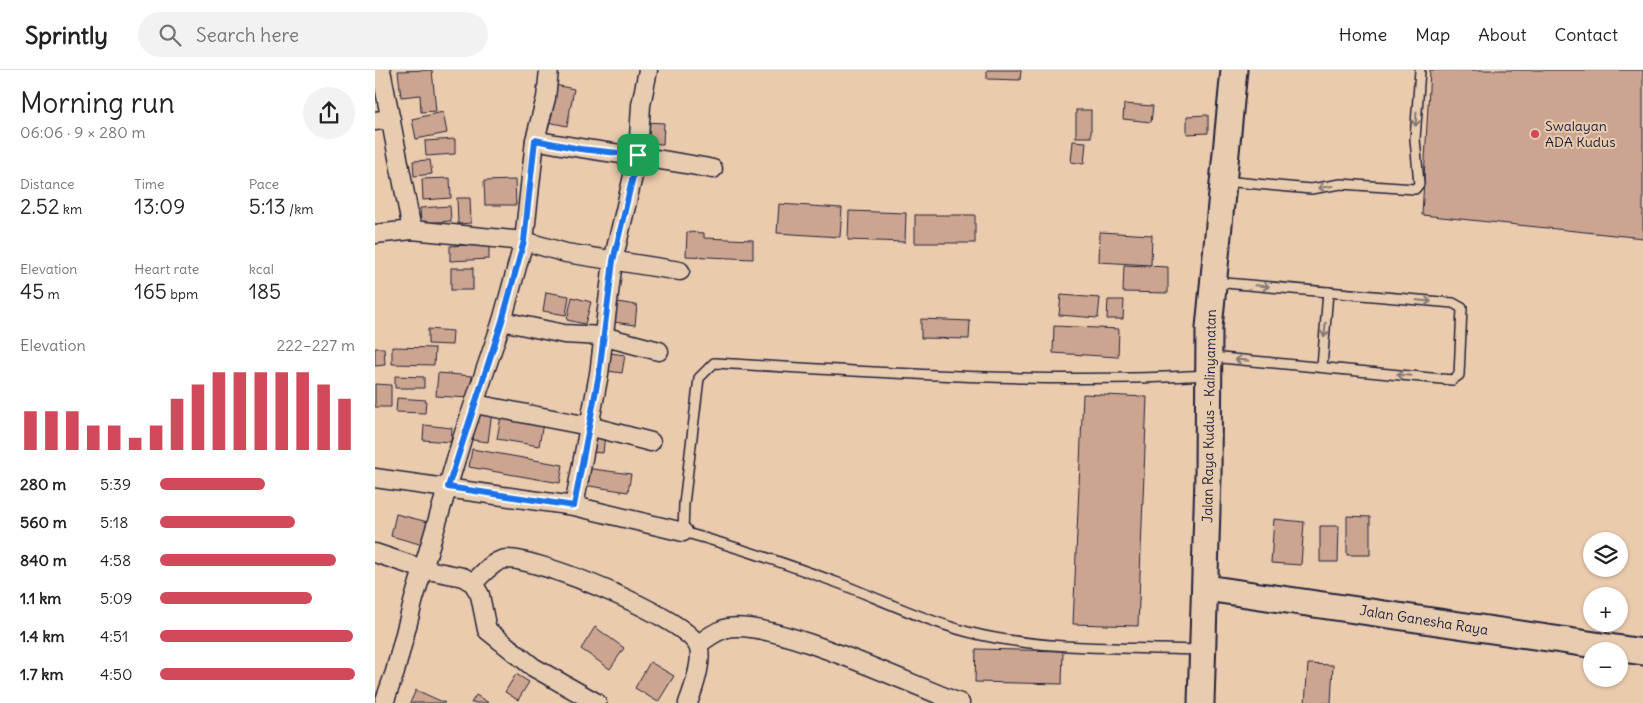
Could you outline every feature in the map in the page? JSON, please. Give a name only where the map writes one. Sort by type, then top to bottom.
[{"type":"main road","name":"Jalan Raya Kudus - Kalinyamatan","points":[[1201,703],[1206,588],[1208,366],[1234,70]]},
{"type":"main road","name":"Jalan Ganesha Raya","points":[[1206,588],[1643,652]]},
{"type":"street","points":[[381,70],[383,120],[412,230]]},
{"type":"street","points":[[384,703],[395,672],[448,487],[502,321],[524,241],[535,140],[546,98],[549,70]]},
{"type":"street","points":[[574,506],[599,374],[602,336],[613,261],[638,155],[641,105],[648,70]]},
{"type":"street","points":[[535,140],[580,149],[638,155],[713,169]]},
{"type":"street","points":[[375,234],[412,230],[524,241],[567,253],[680,271]]},
{"type":"street","points":[[502,321],[564,334],[602,336],[659,352]]},
{"type":"street","points":[[475,404],[589,426],[651,442]]},
{"type":"street","points":[[375,478],[574,506],[683,532]]},
{"type":"street","points":[[375,553],[423,569],[463,577],[473,583],[480,595],[487,630],[533,667],[597,703]]},
{"type":"street","points":[[473,583],[494,564],[505,559],[521,561],[600,586],[685,630],[698,645],[699,661],[688,703]]},
{"type":"street","points":[[698,645],[725,629],[761,629],[807,642],[960,703]]},
{"type":"lane","points":[[1223,181],[1311,189],[1341,184],[1415,188],[1419,184],[1415,139],[1420,70]]},
{"type":"lane","points":[[1203,650],[1017,643],[969,632],[915,616],[843,585],[756,552],[683,532],[684,504],[699,378],[714,363],[1000,378],[1123,379],[1208,366],[1322,368],[1452,380],[1459,375],[1462,308],[1453,303],[1214,282]]},
{"type":"lane","points":[[1322,368],[1329,292]]},
{"type":"building","points":[[432,70],[436,111],[421,112],[420,95],[401,97],[398,71]]},
{"type":"building","points":[[987,70],[1021,70],[1020,80],[987,79]]},
{"type":"building","name":"Swalayan ADA Kudus","points":[[1430,70],[1643,70],[1643,238],[1422,215]]},
{"type":"building","points":[[555,85],[574,89],[567,126],[548,122]]},
{"type":"building","points":[[1124,104],[1153,106],[1151,122],[1123,119]]},
{"type":"building","points":[[1076,110],[1091,110],[1091,137],[1076,137]]},
{"type":"building","points":[[443,112],[447,133],[416,139],[412,119]]},
{"type":"building","points":[[1208,115],[1208,133],[1187,134],[1187,116]]},
{"type":"building","points":[[645,122],[664,123],[663,144],[644,143]]},
{"type":"building","points":[[455,139],[455,154],[426,156],[425,141]]},
{"type":"building","points":[[1073,141],[1086,142],[1084,164],[1071,162]]},
{"type":"building","points":[[430,160],[432,174],[414,176],[413,161]]},
{"type":"building","points":[[450,178],[451,198],[423,200],[422,179]]},
{"type":"building","points":[[515,180],[516,205],[485,205],[484,181]]},
{"type":"building","points":[[457,198],[470,198],[471,223],[458,224]]},
{"type":"building","points":[[779,204],[842,208],[840,237],[777,233]]},
{"type":"building","points":[[450,206],[451,221],[421,223],[420,208]]},
{"type":"building","points":[[849,211],[906,213],[905,242],[848,240]]},
{"type":"building","points":[[915,215],[975,215],[975,243],[915,243]]},
{"type":"building","points":[[687,232],[704,233],[704,238],[753,240],[753,259],[686,256]]},
{"type":"building","points":[[1100,232],[1152,235],[1151,265],[1099,262]]},
{"type":"building","points":[[489,244],[489,259],[450,261],[450,246]]},
{"type":"building","points":[[1124,265],[1168,267],[1168,293],[1123,292]]},
{"type":"building","points":[[451,268],[473,268],[473,290],[451,290]]},
{"type":"building","points":[[546,292],[569,296],[566,315],[543,311]]},
{"type":"building","points":[[1061,295],[1100,298],[1098,318],[1059,315]]},
{"type":"building","points":[[572,297],[591,302],[585,324],[567,320]]},
{"type":"building","points":[[1108,300],[1124,300],[1123,319],[1107,319]]},
{"type":"building","points":[[610,301],[637,305],[635,325],[607,321]]},
{"type":"building","points":[[921,319],[970,321],[969,339],[921,338]]},
{"type":"building","points":[[1054,326],[1119,329],[1118,357],[1053,353]]},
{"type":"building","points":[[428,329],[453,331],[452,345],[428,344]]},
{"type":"building","points":[[392,347],[435,348],[434,365],[392,364]]},
{"type":"building","points":[[375,348],[384,348],[385,365],[375,366]]},
{"type":"building","points":[[610,353],[625,355],[622,373],[608,371]]},
{"type":"building","points":[[438,373],[472,376],[470,398],[436,396]]},
{"type":"building","points":[[395,376],[424,377],[424,388],[395,388]]},
{"type":"building","points":[[375,384],[391,385],[391,407],[375,407]]},
{"type":"building","points":[[1083,394],[1147,397],[1138,626],[1073,624]]},
{"type":"building","points":[[397,398],[426,400],[425,413],[396,412]]},
{"type":"building","points":[[477,409],[492,412],[488,442],[473,440]]},
{"type":"building","points":[[501,416],[543,423],[539,446],[497,439]]},
{"type":"building","points":[[424,425],[452,428],[451,442],[423,440]]},
{"type":"building","points":[[591,433],[605,434],[603,453],[590,452]]},
{"type":"building","points":[[472,449],[563,465],[560,483],[469,467]]},
{"type":"building","points":[[585,468],[631,474],[628,492],[583,485]]},
{"type":"building","points":[[396,514],[428,522],[423,545],[391,536]]},
{"type":"building","points":[[1347,516],[1370,517],[1370,555],[1347,555]]},
{"type":"building","points":[[1274,519],[1304,522],[1301,565],[1271,563]]},
{"type":"building","points":[[1320,526],[1339,526],[1338,562],[1320,562]]},
{"type":"building","points":[[595,627],[624,648],[610,669],[581,649]]},
{"type":"building","points":[[976,649],[1063,651],[1062,684],[975,682]]},
{"type":"building","points":[[650,662],[674,676],[658,702],[635,688]]},
{"type":"building","points":[[1308,664],[1333,665],[1331,703],[1305,703]]},
{"type":"building","points":[[516,674],[529,682],[518,700],[505,692]]},
{"type":"building","points":[[416,690],[445,703],[410,703]]},
{"type":"building","points":[[476,695],[489,703],[471,703]]},
{"type":"place","name":"Swalayan ADA Kudus","points":[[1535,134]]},
{"type":"route","points":[[535,140],[580,149],[638,155],[613,261],[602,336],[599,374],[583,450],[574,506],[448,487],[462,439],[502,321],[524,241],[535,140]]}]
